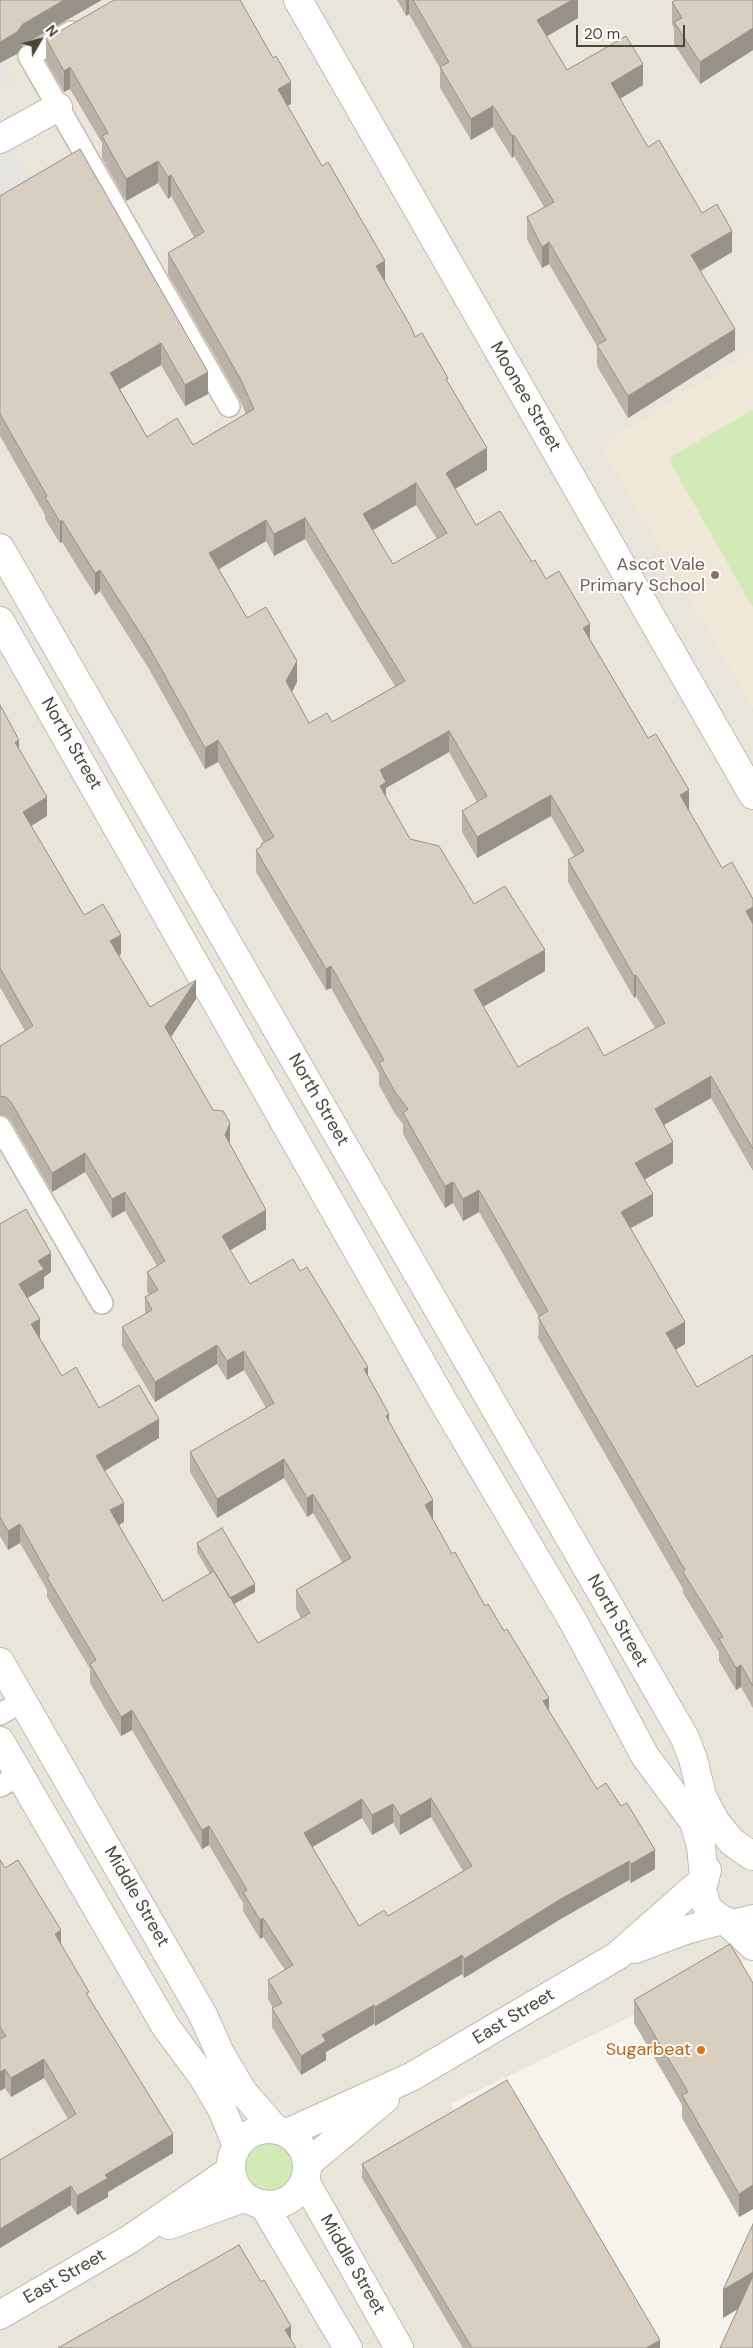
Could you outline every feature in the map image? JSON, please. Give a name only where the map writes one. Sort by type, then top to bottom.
[{"type":"street","name":"Moonee Street","points":[[298,0],[753,795]]},
{"type":"street","points":[[0,139],[58,107]]},
{"type":"street","name":"North Street","points":[[0,548],[481,1381],[688,1744],[702,1796],[715,1821],[732,1842],[753,1856]]},
{"type":"street","name":"North Street","points":[[0,621],[444,1402],[574,1623],[645,1756],[694,1822],[701,1846],[702,1889],[706,1904],[710,1911],[734,1920]]},
{"type":"street","points":[[17,651],[49,632]]},
{"type":"street","points":[[124,838],[155,819]]},
{"type":"street","points":[[444,1402],[481,1381]]},
{"type":"street","name":"Middle Street","points":[[0,1662],[11,1708],[203,2015],[220,2053],[243,2092],[281,2131]]},
{"type":"street","points":[[0,1741],[10,1781],[166,2027],[203,2077],[222,2109],[234,2158],[236,2185],[255,2201],[348,2348]]},
{"type":"street","name":"East Street","points":[[617,1956],[703,1879],[709,1867],[721,1856],[737,1853],[753,1856]]},
{"type":"street","points":[[734,1920],[753,1946]]},
{"type":"street","name":"East Street","points":[[281,2131],[411,2078],[617,1956],[686,1930],[734,1920]]},
{"type":"street","name":"East Street","points":[[306,2173],[411,2078]]},
{"type":"street","points":[[234,2158],[243,2138],[258,2130],[281,2131],[302,2146],[306,2173],[298,2192],[288,2200],[276,2204],[255,2201]]},
{"type":"street","name":"East Street","points":[[0,2316],[130,2240],[234,2158]]},
{"type":"street","name":"Middle Street","points":[[306,2173],[400,2348]]},
{"type":"street","name":"East Street","points":[[130,2240],[255,2201]]},
{"type":"lane","points":[[86,23],[29,56],[229,406]]},
{"type":"lane","points":[[0,1127],[102,1303]]},
{"type":"shaded area","points":[[0,0],[753,0],[753,1957],[451,2104],[594,2348],[0,2348]]},
{"type":"shaded area","points":[[3,64],[12,83],[0,89],[0,66]]},
{"type":"shaded area","points":[[15,155],[29,179],[0,195],[0,163]]},
{"type":"shaded area","name":"Ascot Vale Primary School","points":[[753,351],[753,708],[601,446]]},
{"type":"green space","points":[[753,410],[753,608],[668,458]]},
{"type":"green space","points":[[265,2143],[275,2143],[287,2150],[294,2162],[294,2172],[287,2184],[275,2191],[265,2191],[257,2187],[250,2180],[246,2172],[246,2162],[250,2154],[257,2147]]},
{"type":"building","points":[[0,0],[64,0],[23,24],[17,32],[0,42]]},
{"type":"building","points":[[114,0],[240,0],[273,58],[276,56],[291,82],[278,89],[322,166],[328,162],[385,261],[376,266],[415,337],[422,333],[448,378],[446,379],[487,448],[446,473],[476,525],[500,511],[532,562],[535,560],[546,579],[559,571],[590,624],[583,628],[648,738],[656,734],[689,790],[680,795],[722,868],[732,862],[753,899],[753,907],[746,911],[753,924],[753,1149],[711,1076],[655,1109],[673,1142],[635,1163],[653,1194],[621,1212],[685,1322],[666,1333],[697,1387],[753,1355],[753,1686],[741,1665],[736,1668],[719,1639],[723,1637],[683,1572],[685,1570],[538,1317],[548,1311],[479,1190],[463,1199],[453,1182],[445,1186],[403,1113],[408,1109],[395,1092],[379,1063],[384,1060],[331,966],[326,969],[256,850],[262,846],[261,844],[274,837],[218,740],[205,748],[149,647],[100,570],[95,573],[62,520],[60,522],[0,414],[0,196],[80,149],[208,372],[185,385],[161,343],[110,373],[147,437],[177,418],[193,445],[254,409],[240,378],[168,253],[204,232],[171,175],[168,177],[158,161],[126,179],[102,136],[108,133],[70,67],[64,71],[46,39]],"holes":[[[416,483],[447,533],[393,564],[363,514]],[[305,518],[405,681],[332,722],[327,713],[309,723],[286,681],[297,661],[266,607],[247,618],[209,553],[266,520],[274,534]],[[449,731],[487,796],[462,811],[477,837],[551,795],[584,851],[568,860],[634,976],[636,975],[665,1023],[604,1056],[588,1027],[518,1067],[474,990],[545,950],[505,886],[474,904],[439,846],[410,839],[380,786],[386,782],[380,770]]]},
{"type":"building","points":[[413,0],[572,0],[537,20],[567,70],[626,36],[643,64],[611,83],[648,147],[659,140],[702,213],[717,204],[732,231],[691,255],[735,329],[628,396],[597,345],[606,340],[549,242],[542,247],[527,217],[554,202],[514,135],[512,136],[493,106],[471,119],[440,67],[449,62]]},
{"type":"building","points":[[676,0],[753,0],[753,28],[700,62],[674,22],[682,18],[672,2]]},
{"type":"building","points":[[0,705],[19,740],[15,742],[47,797],[23,812],[84,915],[103,904],[121,935],[110,941],[150,1007],[196,980],[165,1027],[213,1110],[223,1111],[230,1123],[225,1135],[266,1210],[222,1236],[250,1284],[293,1259],[300,1271],[307,1267],[368,1367],[364,1369],[389,1414],[386,1416],[433,1500],[425,1505],[452,1554],[455,1552],[485,1606],[488,1604],[504,1631],[507,1629],[549,1698],[543,1701],[597,1789],[606,1783],[621,1806],[627,1803],[655,1850],[631,1864],[629,1861],[559,1900],[464,1959],[462,1955],[375,2007],[374,2005],[322,2035],[326,2041],[301,2056],[272,2008],[282,2003],[268,1980],[293,1965],[263,1918],[260,1920],[243,1892],[247,1890],[209,1826],[202,1830],[132,1710],[121,1717],[90,1664],[96,1660],[47,1577],[49,1576],[20,1524],[8,1531],[0,1517],[0,1224],[26,1209],[51,1253],[38,1261],[44,1269],[19,1284],[40,1319],[31,1324],[62,1376],[76,1367],[99,1408],[139,1385],[159,1419],[96,1456],[124,1503],[110,1510],[163,1601],[214,1571],[258,1643],[310,1613],[296,1590],[351,1558],[313,1494],[307,1498],[284,1459],[217,1499],[190,1452],[274,1403],[244,1351],[227,1361],[217,1345],[155,1382],[122,1327],[152,1310],[145,1297],[158,1290],[147,1272],[165,1261],[125,1192],[112,1199],[85,1153],[52,1173],[11,1102],[6,1097],[0,1096],[0,1046],[33,1026],[0,968]],"holes":[[[431,1798],[472,1866],[388,1916],[384,1910],[359,1926],[304,1833],[362,1799],[372,1815],[393,1804],[400,1816]]]},
{"type":"building","points":[[222,1528],[255,1584],[230,1598],[197,1543]]},
{"type":"building","points":[[0,1860],[5,1868],[18,1860],[61,1930],[55,1934],[89,1992],[86,1993],[173,2134],[105,2175],[108,2178],[77,2196],[71,2186],[0,2229],[0,2160],[76,2114],[44,2059],[11,2078],[5,2069],[0,2072],[0,2039],[6,2036],[0,2027]]},
{"type":"building","points":[[730,1944],[753,1983],[753,2185],[739,2194],[682,2095],[688,2092],[634,2000]]},
{"type":"building","points":[[507,2080],[660,2340],[646,2348],[472,2348],[362,2164]]},
{"type":"building","points":[[753,2224],[753,2272],[723,2290]]},
{"type":"building","points":[[239,2245],[261,2282],[264,2280],[291,2326],[285,2330],[296,2348],[58,2348]]},
{"type":"building","points":[[753,2276],[753,2348],[720,2348]]},
{"type":"place","name":"Ascot Vale Primary School","points":[[715,575]]},
{"type":"place","name":"Sugarbeat","points":[[701,2050]]}]
